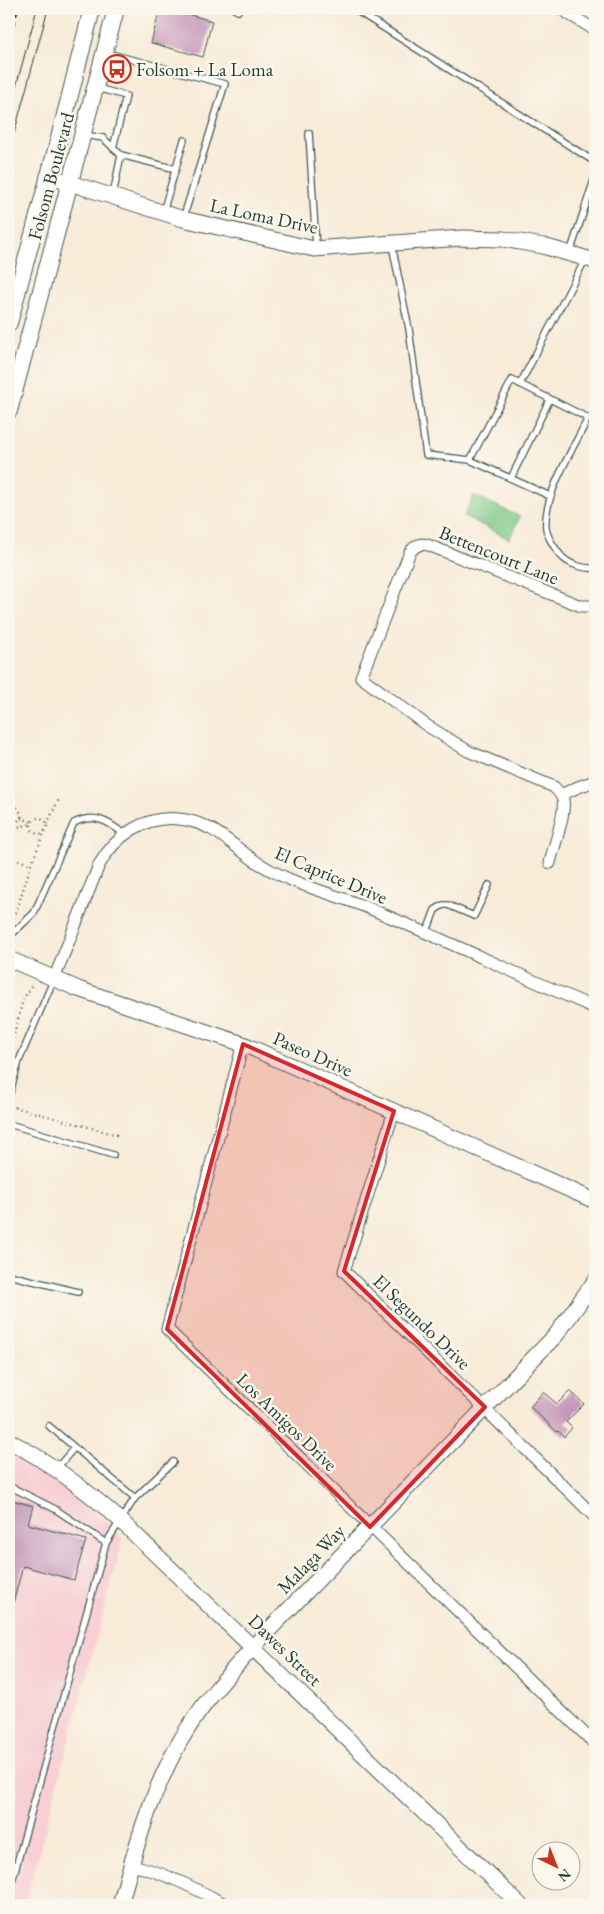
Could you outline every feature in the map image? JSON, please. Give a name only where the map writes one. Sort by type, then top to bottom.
[{"type":"main road","name":"Folsom Boulevard","points":[[9,323],[92,9]]},
{"type":"main road","name":"Folsom Boulevard","points":[[9,411],[116,9]]},
{"type":"street","points":[[562,9],[595,30]]},
{"type":"street","name":"La Loma Drive","points":[[48,176],[183,218],[316,249],[462,238],[503,240],[543,246],[591,259]]},
{"type":"street","name":"Bettencourt Lane","points":[[561,796],[554,787],[468,751],[426,725],[361,677],[410,552],[415,546],[428,544],[581,606],[595,606]]},
{"type":"street","points":[[550,863],[563,808],[561,796],[595,781]]},
{"type":"street","name":"El Caprice Drive","points":[[54,978],[99,865],[110,848],[124,834],[146,823],[171,818],[201,823],[219,832],[252,859],[291,880],[365,907],[595,1008]]},
{"type":"street","name":"Paseo Drive","points":[[9,959],[115,1002],[243,1044],[595,1201]]},
{"type":"street","name":"Los Amigos Drive","points":[[243,1044],[167,1329],[595,1744]]},
{"type":"street","name":"El Segundo Drive","points":[[394,1111],[344,1271],[595,1517]]},
{"type":"street","name":"Malaga Way","points":[[120,1905],[138,1838],[162,1777],[179,1744],[218,1689],[253,1648],[556,1335],[595,1281]]},
{"type":"street","name":"Dawes Street","points":[[9,1441],[36,1455],[87,1490],[520,1905]]},
{"type":"street","points":[[131,1865],[150,1869],[226,1905]]},
{"type":"lane","points":[[354,9],[595,162]]},
{"type":"lane","points":[[104,52],[225,84],[183,218]]},
{"type":"lane","points":[[95,88],[126,96],[113,148]]},
{"type":"lane","points":[[309,133],[316,249]]},
{"type":"lane","points":[[82,135],[103,138],[121,155],[176,169]]},
{"type":"lane","points":[[163,212],[184,140]]},
{"type":"lane","points":[[113,196],[121,155]]},
{"type":"lane","points":[[570,253],[595,177]]},
{"type":"lane","points":[[392,242],[409,329],[426,455],[470,460],[550,496]]},
{"type":"lane","points":[[520,384],[591,259]]},
{"type":"lane","points":[[470,460],[512,380],[588,418],[550,496],[546,529],[559,554],[570,563],[595,568]]},
{"type":"lane","points":[[511,478],[550,399]]},
{"type":"lane","points":[[9,937],[34,913],[74,824],[83,819],[99,818],[110,823],[124,834]]},
{"type":"lane","points":[[426,934],[435,910],[443,905],[448,905],[474,916],[489,885]]},
{"type":"lane","points":[[9,1096],[20,1061],[54,978]]},
{"type":"lane","points":[[9,1124],[113,1155]]},
{"type":"lane","points":[[9,1275],[78,1292]]},
{"type":"lane","points":[[49,1426],[135,1498]]},
{"type":"lane","points":[[56,1469],[74,1448]]},
{"type":"lane","points":[[9,1892],[106,1543],[135,1498],[173,1462]]},
{"type":"lane","points":[[9,1486],[55,1509],[106,1543]]},
{"type":"path","points":[[9,920],[13,918],[16,912],[31,865],[58,799]]},
{"type":"path","points":[[9,801],[22,814],[21,818]]},
{"type":"path","points":[[21,818],[31,823]]},
{"type":"path","points":[[9,822],[18,821],[21,818]]},
{"type":"path","points":[[9,829],[31,823],[40,818],[45,821],[47,826]]},
{"type":"path","points":[[31,823],[32,830],[36,833],[41,833],[45,830]]},
{"type":"path","points":[[9,856],[31,865]]},
{"type":"path","points":[[9,1053],[22,1000],[34,981]]},
{"type":"path","points":[[9,1106],[118,1135]]},
{"type":"highlighted area","points":[[243,1044],[394,1111],[344,1271],[485,1407],[370,1527],[167,1329]]},
{"type":"shaded area","points":[[9,1452],[38,1469],[90,1507],[123,1539],[25,1905],[9,1905]]},
{"type":"green space","points":[[474,495],[520,517],[509,539],[464,516]]},
{"type":"building","points":[[160,9],[169,9],[212,21],[203,57],[151,43]]},
{"type":"building","points":[[570,1391],[584,1404],[566,1422],[572,1428],[564,1437],[530,1407],[543,1392],[557,1404]]},
{"type":"building","points":[[9,1499],[33,1506],[28,1524],[86,1540],[74,1580],[23,1566],[13,1603],[9,1603]]},
{"type":"tram line","points":[[9,113],[37,9]]},
{"type":"tram line","points":[[9,152],[48,9]]},
{"type":"railway","points":[[9,39],[17,9]]},
{"type":"place","name":"Folsom + La Loma","points":[[117,69]]}]
